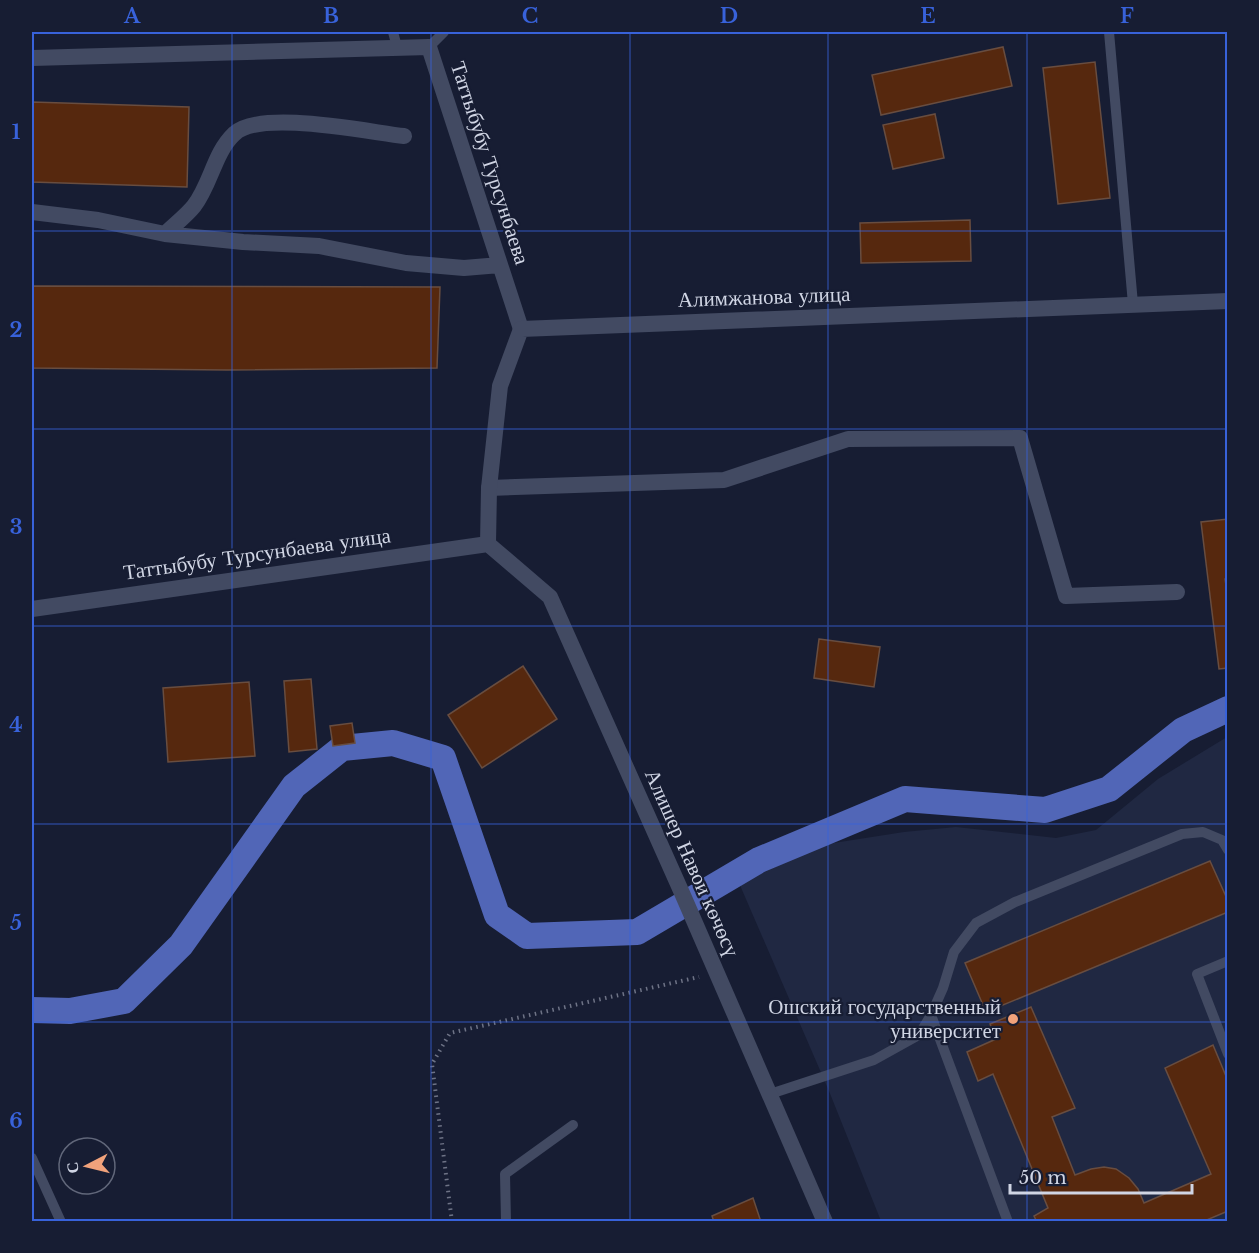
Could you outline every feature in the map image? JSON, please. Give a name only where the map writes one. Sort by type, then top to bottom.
[{"type":"street","name":"Таттыбубу Турсунбаева","points":[[32,58],[395,39],[429,47],[521,329]]},
{"type":"street","points":[[165,234],[194,206],[220,153],[234,133],[250,125],[283,121],[404,136]]},
{"type":"street","points":[[32,212],[98,220],[165,234],[243,242],[319,246],[406,263],[464,268],[500,265]]},
{"type":"street","name":"Алимжанова улица","points":[[521,329],[1227,301]]},
{"type":"street","points":[[488,544],[489,488],[500,386],[521,329]]},
{"type":"street","points":[[489,488],[724,480],[848,439],[1020,438],[1066,596],[1178,592]]},
{"type":"street","name":"Таттыбубу Турсунбаева улица","points":[[32,609],[488,544]]},
{"type":"street","name":"Алишер Навои көчөсү","points":[[488,544],[550,597],[825,1221]]},
{"type":"lane","points":[[429,47],[444,32]]},
{"type":"lane","points":[[1109,32],[1133,304]]},
{"type":"lane","points":[[770,1094],[873,1060],[919,1035],[943,988],[954,952],[976,923],[1005,907],[1182,834],[1203,832],[1222,840],[1227,850]]},
{"type":"lane","points":[[1227,961],[1197,974],[1227,1054]]},
{"type":"lane","points":[[931,1015],[1008,1221]]},
{"type":"lane","points":[[506,1221],[505,1174],[573,1125]]},
{"type":"lane","points":[[32,1158],[61,1221]]},
{"type":"path","points":[[452,1221],[432,1064],[450,1033],[716,973]]},
{"type":"shaded area","name":"Ошский государственный университет","points":[[1227,737],[1227,1221],[881,1221],[829,1091],[736,876],[789,850],[904,832],[956,827],[1056,838],[1096,830],[1158,779]]},
{"type":"building","points":[[1003,47],[1012,86],[881,115],[872,75]]},
{"type":"building","points":[[1095,62],[1110,198],[1058,204],[1043,68]]},
{"type":"building","points":[[32,102],[189,107],[187,187],[32,182]]},
{"type":"building","points":[[935,114],[944,158],[893,169],[883,125]]},
{"type":"building","points":[[970,220],[971,261],[861,263],[860,223]]},
{"type":"building","points":[[32,286],[440,287],[437,368],[227,370],[32,368]]},
{"type":"building","points":[[1228,519],[1228,578],[1225,579],[1228,598],[1228,668],[1219,669],[1201,522]]},
{"type":"building","points":[[819,639],[880,647],[874,687],[814,678]]},
{"type":"building","points":[[523,666],[557,719],[482,768],[448,715]]},
{"type":"building","points":[[311,679],[317,749],[289,752],[284,681]]},
{"type":"building","points":[[249,682],[255,756],[168,762],[163,688]]},
{"type":"building","points":[[352,723],[355,743],[333,746],[330,726]]},
{"type":"building","points":[[1210,861],[1228,901],[1228,912],[986,1012],[965,963]]},
{"type":"building","points":[[1031,1007],[1075,1108],[1052,1117],[1075,1175],[1104,1167],[1116,1169],[1129,1178],[1138,1189],[1144,1203],[1211,1174],[1165,1068],[1213,1045],[1228,1081],[1228,1211],[1202,1222],[1037,1222],[1034,1216],[1048,1208],[993,1074],[978,1081],[967,1052],[996,1039],[990,1024]]},
{"type":"building","points":[[753,1198],[761,1222],[714,1222],[712,1216]]},
{"type":"waterway","points":[[32,1010],[70,1011],[124,1001],[181,945],[294,786],[342,748],[393,743],[443,758],[497,915],[527,936],[637,932],[759,860],[905,799],[1045,810],[1109,789],[1183,730],[1228,709]]},
{"type":"place","name":"Ошский государственный университет","points":[[1013,1019]]}]
